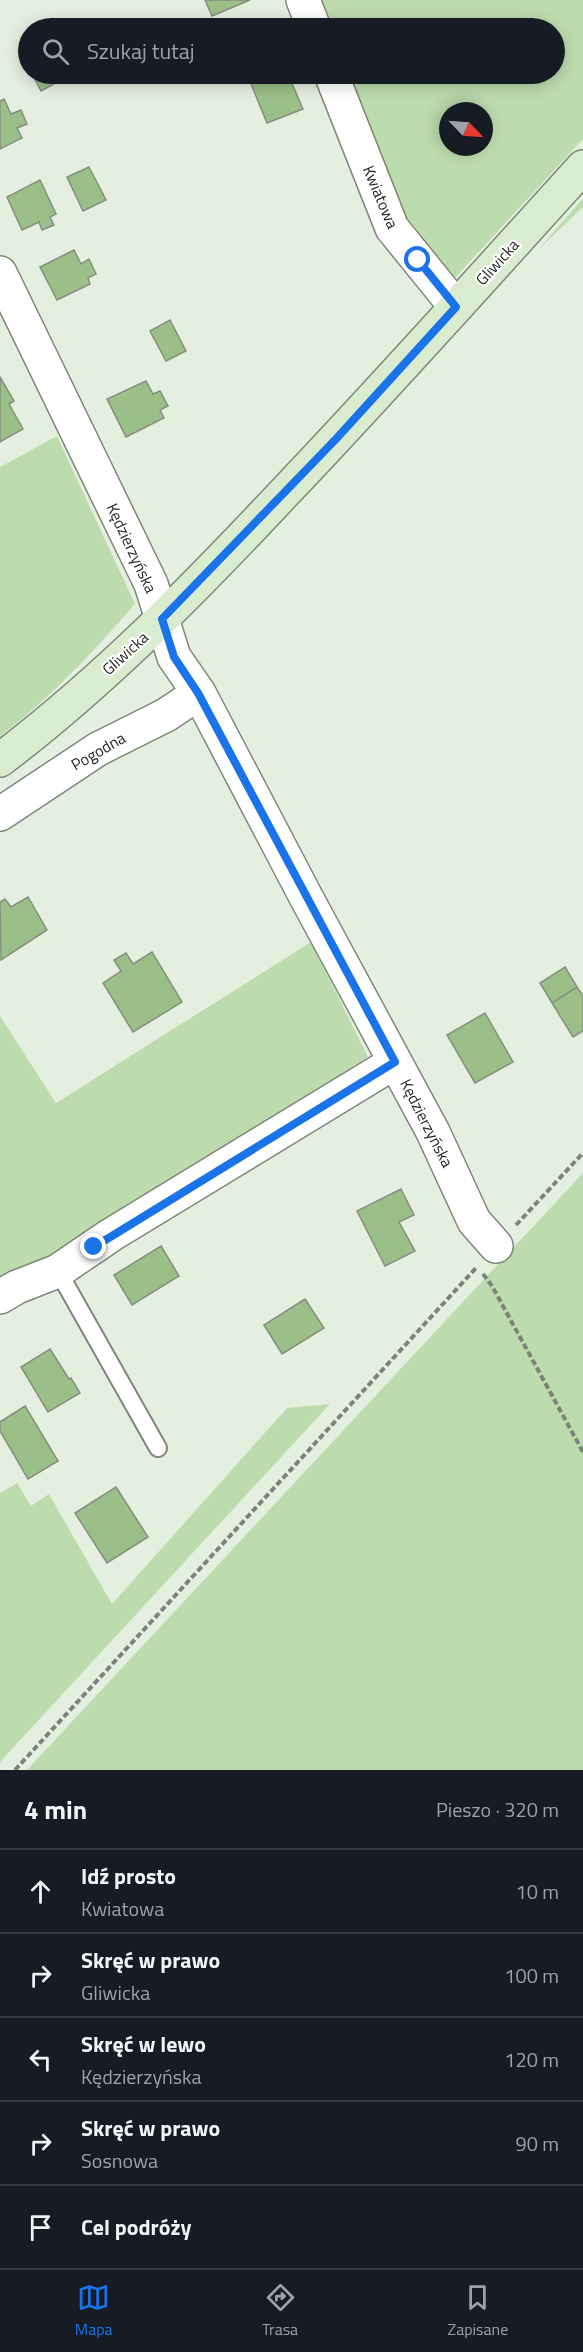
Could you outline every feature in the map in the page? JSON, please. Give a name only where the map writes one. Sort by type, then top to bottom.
[{"type":"main road","name":"Gliwicka","points":[[0,760],[76,697],[162,619],[336,439],[583,167]]},
{"type":"street","points":[[303,0],[310,18]]},
{"type":"street","name":"Kwiatowa","points":[[335,84],[392,228],[456,307]]},
{"type":"street","name":"Kędzierzyńska","points":[[0,273],[12,330],[151,584],[174,657],[198,693],[433,1132],[474,1221],[496,1246]]},
{"type":"street","name":"Pogodna","points":[[0,814],[98,749],[166,714],[198,693]]},
{"type":"street","points":[[0,1297],[17,1287],[58,1271],[111,1235],[395,1062]]},
{"type":"lane","points":[[58,1271],[158,1448]]},
{"type":"path","points":[[496,1246],[583,1154]]},
{"type":"path","points":[[15,1770],[477,1266],[492,1286],[583,1452]]},
{"type":"green space","points":[[311,0],[583,0],[583,139],[452,281],[415,242],[344,84],[565,84],[565,18],[318,18]]},
{"type":"green space","points":[[583,198],[583,207],[538,250]]},
{"type":"green space","points":[[57,436],[135,604],[71,674],[0,736],[0,467]]},
{"type":"green space","points":[[311,942],[368,1057],[126,1212],[0,1287],[0,1016],[56,1103]]},
{"type":"green space","points":[[583,1173],[583,1770],[27,1770]]},
{"type":"green space","points":[[330,1404],[0,1762],[0,1493],[17,1483],[31,1506],[49,1494],[112,1604],[287,1408]]},
{"type":"building","points":[[205,0],[250,0],[212,16]]},
{"type":"building","points":[[37,84],[54,84],[41,91]]},
{"type":"building","points":[[251,84],[292,84],[303,109],[267,123]]},
{"type":"building","points":[[4,99],[11,114],[21,110],[27,124],[17,128],[22,138],[0,149],[0,101]]},
{"type":"building","points":[[89,167],[106,200],[83,211],[67,177]]},
{"type":"building","points":[[40,180],[56,214],[50,217],[54,225],[42,230],[39,222],[22,230],[7,197]]},
{"type":"building","points":[[74,250],[81,264],[89,259],[96,274],[88,278],[90,284],[57,300],[40,267]]},
{"type":"building","points":[[170,320],[186,351],[166,361],[150,331]]},
{"type":"building","points":[[0,377],[14,401],[9,404],[23,429],[0,442]]},
{"type":"building","points":[[146,381],[153,394],[160,391],[168,406],[160,410],[164,418],[126,437],[107,399]]},
{"type":"building","points":[[28,897],[47,930],[1,960],[0,902],[5,899],[11,907]]},
{"type":"building","points":[[152,952],[182,1002],[133,1032],[103,983],[121,971],[114,960],[126,953],[133,964]]},
{"type":"building","points":[[565,967],[577,987],[552,1003],[540,983]]},
{"type":"building","points":[[577,987],[583,996],[583,1031],[573,1037],[552,1003]]},
{"type":"building","points":[[485,1013],[513,1062],[475,1083],[447,1035]]},
{"type":"building","points":[[401,1189],[414,1215],[399,1222],[415,1251],[385,1266],[357,1211]]},
{"type":"building","points":[[161,1246],[179,1276],[132,1305],[114,1275]]},
{"type":"building","points":[[305,1299],[324,1328],[282,1354],[264,1325]]},
{"type":"building","points":[[50,1349],[80,1393],[48,1412],[21,1367]]},
{"type":"building","points":[[25,1406],[58,1461],[28,1479],[0,1431],[0,1422]]},
{"type":"building","points":[[116,1487],[148,1537],[107,1563],[75,1513]]},
{"type":"route","points":[[94,1247],[395,1062],[198,693],[174,657],[162,619],[336,439],[456,307],[418,260]]}]
